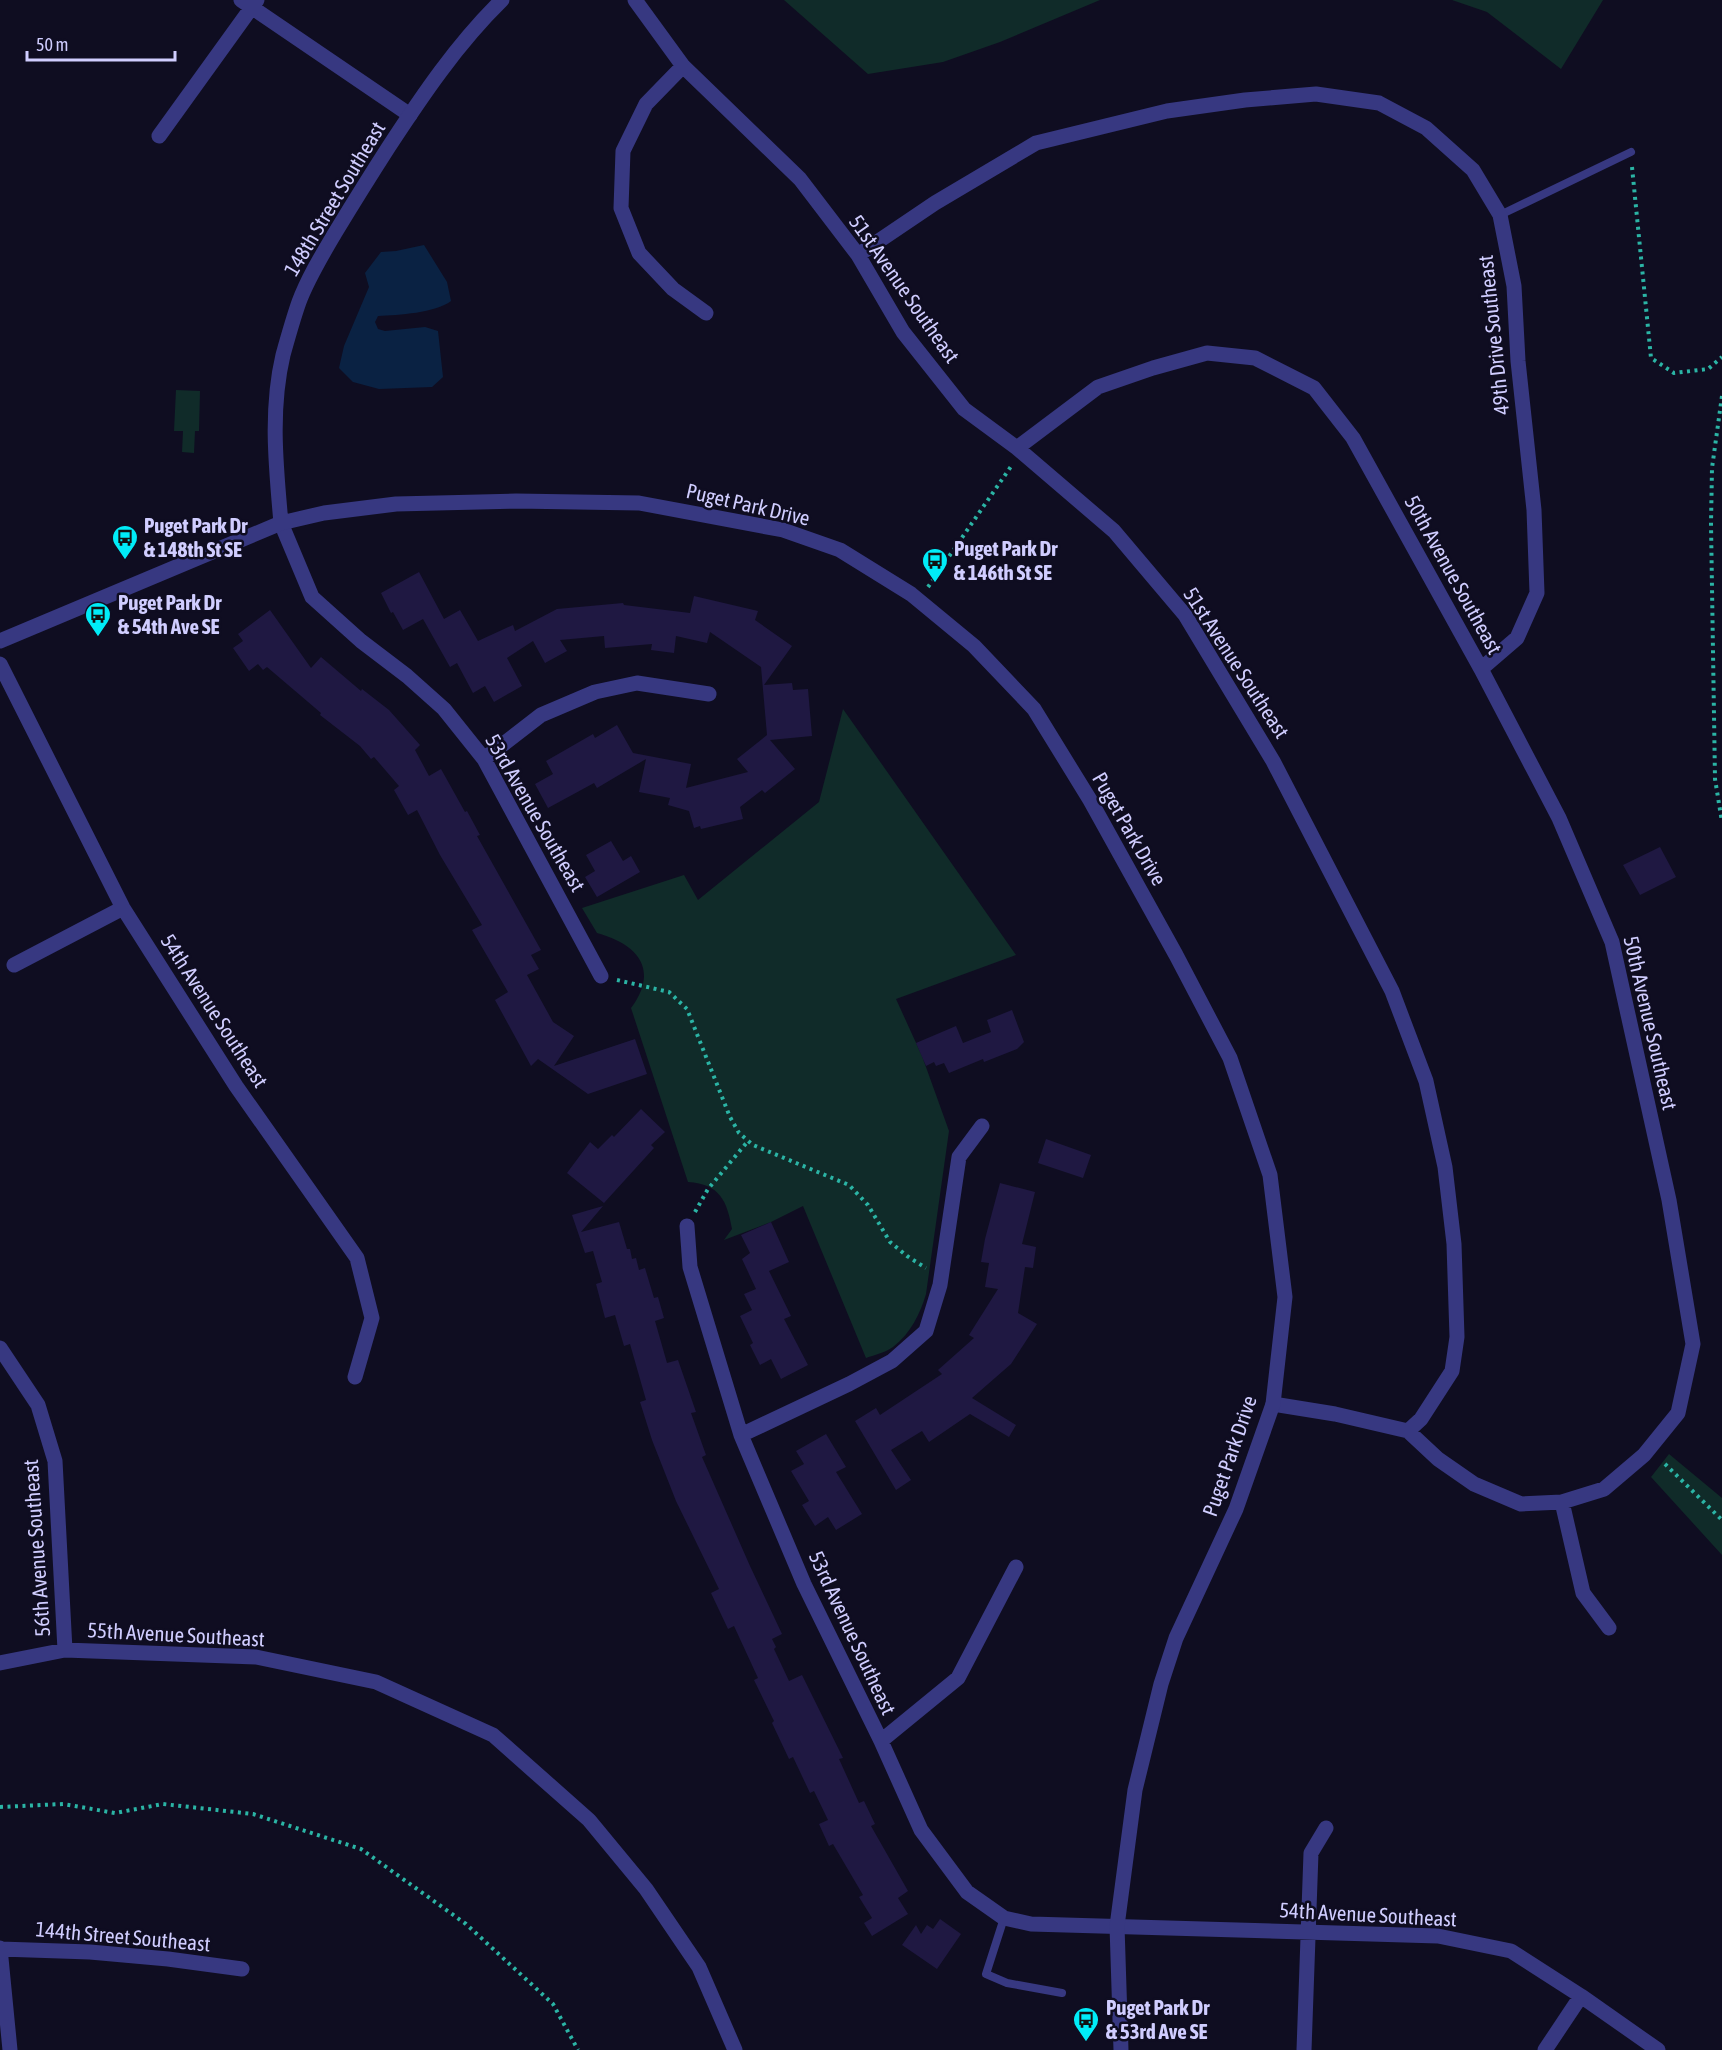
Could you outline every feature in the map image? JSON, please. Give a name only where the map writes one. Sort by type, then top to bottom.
[{"type":"street","name":"148th Street Southeast","points":[[281,523],[275,451],[275,409],[283,356],[299,301],[318,261],[361,189],[410,115],[444,66],[502,0]]},
{"type":"street","name":"51st Avenue Southeast","points":[[636,0],[683,66],[800,179],[858,255],[903,332],[964,409],[1019,450],[1114,531],[1185,615],[1273,761],[1392,991],[1426,1081],[1445,1167],[1454,1244],[1457,1337],[1452,1371],[1421,1419],[1408,1431]]},
{"type":"street","points":[[159,136],[250,2],[410,115]]},
{"type":"street","points":[[683,66],[646,104],[623,151],[621,208],[639,253],[673,289],[706,313]]},
{"type":"street","name":"49th Drive Southeast","points":[[858,255],[935,202],[1036,143],[1167,111],[1245,100],[1316,94],[1379,103],[1426,128],[1473,170],[1500,215],[1514,286],[1518,361],[1534,510],[1537,593],[1517,638],[1481,669]]},
{"type":"street","name":"50th Avenue Southeast","points":[[1019,450],[1098,387],[1207,352],[1255,358],[1314,388],[1353,438],[1481,669],[1559,818],[1612,942],[1669,1200],[1693,1344],[1678,1413],[1644,1455],[1604,1489],[1562,1502],[1521,1504],[1474,1485],[1438,1459],[1408,1431]]},
{"type":"street","name":"Puget Park Drive","points":[[0,641],[281,523],[324,513],[396,504],[516,501],[639,503],[783,530],[840,550],[919,600],[974,646],[1034,710],[1090,800],[1230,1058],[1270,1175],[1285,1297],[1273,1404],[1236,1509],[1176,1638],[1161,1684],[1135,1790],[1117,1926],[1121,2050]]},
{"type":"street","name":"53rd Avenue Southeast","points":[[281,523],[312,597],[361,641],[407,676],[444,709],[484,759],[601,976]]},
{"type":"street","name":"54th Avenue Southeast","points":[[0,664],[123,908],[236,1086],[357,1258],[372,1318],[355,1377]]},
{"type":"street","points":[[484,759],[541,715],[595,692],[637,683],[709,694]]},
{"type":"street","points":[[14,965],[123,908]]},
{"type":"street","points":[[741,1435],[892,1361],[926,1331],[941,1277],[959,1157],[982,1126]]},
{"type":"street","name":"53rd Avenue Southeast","points":[[687,1226],[690,1268],[741,1435],[804,1584],[881,1741],[921,1830],[968,1892],[1004,1918],[1031,1924],[1117,1926]]},
{"type":"street","name":"56th Avenue Southeast","points":[[0,1348],[38,1405],[55,1461],[65,1650]]},
{"type":"street","points":[[1273,1404],[1335,1414],[1408,1431]]},
{"type":"street","points":[[1562,1502],[1583,1593],[1609,1628]]},
{"type":"street","points":[[881,1741],[958,1678],[1016,1567]]},
{"type":"street","name":"55th Avenue Southeast","points":[[0,1663],[65,1650],[256,1657],[376,1682],[493,1735],[590,1820],[646,1889],[699,1967],[735,2050]]},
{"type":"street","points":[[1304,2050],[1311,1853],[1326,1828]]},
{"type":"street","name":"54th Avenue Southeast","points":[[1117,1926],[1438,1936],[1511,1951],[1658,2050]]},
{"type":"street","points":[[0,1949],[10,2050]]},
{"type":"street","name":"144th Street Southeast","points":[[0,1949],[113,1954],[168,1959],[242,1970]]},
{"type":"street","points":[[1545,2050],[1581,1996]]},
{"type":"lane","points":[[1500,215],[1631,152]]},
{"type":"lane","points":[[1004,1918],[986,1974],[1007,1983],[1062,1993]]},
{"type":"path","points":[[1631,152],[1651,358],[1674,373],[1708,369],[1722,357]]},
{"type":"path","points":[[1722,396],[1712,468],[1711,524],[1715,779],[1722,822]]},
{"type":"path","points":[[919,600],[1019,450]]},
{"type":"path","points":[[601,976],[669,992],[687,1009],[730,1117],[739,1133],[753,1145],[849,1185],[868,1205],[890,1242],[907,1256],[941,1277]]},
{"type":"path","points":[[687,1226],[708,1189],[748,1141]]},
{"type":"path","points":[[1665,1464],[1722,1520]]},
{"type":"path","points":[[0,1807],[63,1804],[115,1812],[163,1804],[253,1814],[361,1849],[466,1924],[553,2004],[578,2050]]},
{"type":"green space","points":[[784,0],[1100,0],[1000,42],[943,62],[868,74]]},
{"type":"green space","points":[[1452,0],[1603,0],[1561,69],[1487,12]]},
{"type":"green space","points":[[176,390],[200,391],[199,431],[195,431],[194,453],[182,452],[183,431],[174,431]]},
{"type":"green space","points":[[843,709],[1016,955],[896,999],[922,1056],[949,1131],[924,1301],[914,1323],[899,1342],[887,1350],[866,1358],[803,1206],[771,1222],[724,1240],[732,1229],[728,1210],[715,1190],[699,1183],[688,1182],[631,1008],[640,994],[644,981],[644,970],[640,960],[623,944],[597,933],[582,908],[684,875],[698,900],[819,802]]},
{"type":"green space","points":[[1669,1454],[1722,1498],[1722,1555],[1651,1477]]},
{"type":"water","points":[[424,245],[447,282],[451,301],[426,311],[378,316],[375,322],[378,329],[385,331],[425,327],[438,331],[443,377],[432,387],[379,389],[353,382],[339,368],[344,346],[369,287],[365,273],[381,252]]},
{"type":"building","points":[[419,572],[444,619],[460,610],[478,641],[513,625],[515,631],[557,609],[623,603],[624,605],[690,613],[694,596],[758,611],[755,620],[792,646],[764,685],[792,683],[793,690],[808,689],[812,736],[770,740],[795,769],[765,793],[762,790],[740,807],[743,819],[701,829],[700,826],[694,828],[689,811],[668,805],[670,798],[639,792],[646,759],[597,788],[594,783],[548,808],[535,784],[553,774],[546,761],[593,734],[595,738],[617,725],[633,753],[691,764],[686,788],[748,772],[737,759],[767,735],[761,667],[710,632],[707,643],[676,636],[674,653],[651,650],[652,644],[605,648],[604,636],[560,640],[567,651],[545,663],[533,641],[507,658],[522,686],[494,702],[485,686],[473,693],[457,663],[450,667],[423,619],[403,630],[393,612],[391,613],[381,593]]},
{"type":"building","points":[[270,610],[311,668],[321,657],[361,691],[362,689],[389,710],[420,745],[415,750],[429,776],[441,769],[465,812],[467,811],[480,835],[477,836],[541,950],[531,955],[539,969],[527,975],[553,1022],[574,1036],[554,1066],[635,1039],[647,1074],[588,1094],[538,1059],[531,1066],[495,1000],[508,992],[472,930],[482,925],[440,855],[417,810],[408,815],[394,790],[399,786],[374,757],[371,759],[360,746],[320,715],[321,713],[267,667],[263,670],[258,664],[249,671],[233,648],[243,641],[238,634]]},
{"type":"building","points":[[611,841],[623,861],[631,856],[640,872],[597,897],[585,877],[595,871],[586,855]]},
{"type":"building","points":[[1660,847],[1676,877],[1640,895],[1623,865]]},
{"type":"building","points":[[1012,1010],[1024,1042],[1017,1049],[984,1062],[983,1059],[949,1073],[944,1063],[936,1066],[934,1062],[926,1066],[916,1043],[956,1026],[963,1043],[991,1032],[987,1020]]},
{"type":"building","points":[[641,1109],[665,1132],[651,1145],[654,1148],[604,1203],[567,1173],[590,1142],[598,1149],[612,1135],[614,1137]]},
{"type":"building","points":[[1046,1139],[1091,1155],[1083,1178],[1038,1163]]},
{"type":"building","points":[[1000,1183],[1035,1192],[1022,1244],[1036,1247],[1033,1268],[1025,1267],[1018,1313],[1037,1324],[1011,1364],[972,1398],[1016,1425],[1009,1437],[970,1414],[929,1442],[922,1431],[891,1450],[911,1480],[896,1490],[855,1421],[876,1408],[880,1415],[942,1374],[938,1370],[974,1338],[969,1335],[998,1289],[985,1287],[989,1263],[981,1262]]},
{"type":"building","points":[[603,1206],[581,1232],[619,1222],[632,1259],[636,1258],[639,1270],[645,1268],[654,1298],[658,1297],[664,1318],[655,1321],[667,1363],[678,1360],[696,1412],[691,1413],[706,1455],[702,1457],[782,1634],[772,1639],[776,1647],[774,1649],[789,1681],[802,1675],[843,1758],[839,1759],[859,1803],[864,1801],[875,1824],[871,1826],[908,1891],[898,1898],[908,1914],[872,1936],[864,1923],[872,1918],[859,1897],[863,1895],[833,1844],[829,1846],[819,1824],[828,1820],[814,1791],[810,1793],[793,1757],[789,1759],[754,1680],[758,1678],[734,1626],[728,1629],[711,1593],[719,1589],[676,1501],[652,1440],[640,1402],[646,1400],[630,1344],[624,1346],[615,1315],[605,1318],[596,1284],[602,1282],[593,1251],[585,1253],[572,1215]]},
{"type":"building","points":[[771,1222],[789,1262],[769,1271],[791,1316],[784,1319],[808,1365],[781,1379],[771,1359],[760,1365],[750,1345],[753,1343],[740,1316],[752,1310],[744,1294],[756,1289],[742,1259],[750,1253],[741,1235]]},
{"type":"building","points":[[826,1434],[846,1467],[836,1472],[862,1514],[836,1530],[828,1517],[815,1526],[802,1505],[809,1501],[791,1471],[804,1464],[796,1451]]},
{"type":"building","points":[[940,1919],[961,1934],[937,1969],[902,1945],[916,1925],[921,1934],[927,1925],[933,1929]]},
{"type":"place","name":"Puget Park Dr & 148th St SE","points":[[125,561]]},
{"type":"place","name":"Puget Park Dr & 146th St SE","points":[[935,584]]},
{"type":"place","name":"Puget Park Dr & 54th Ave SE","points":[[98,638]]},
{"type":"place","name":"Puget Park Dr & 53rd Ave SE","points":[[1086,2043]]}]
